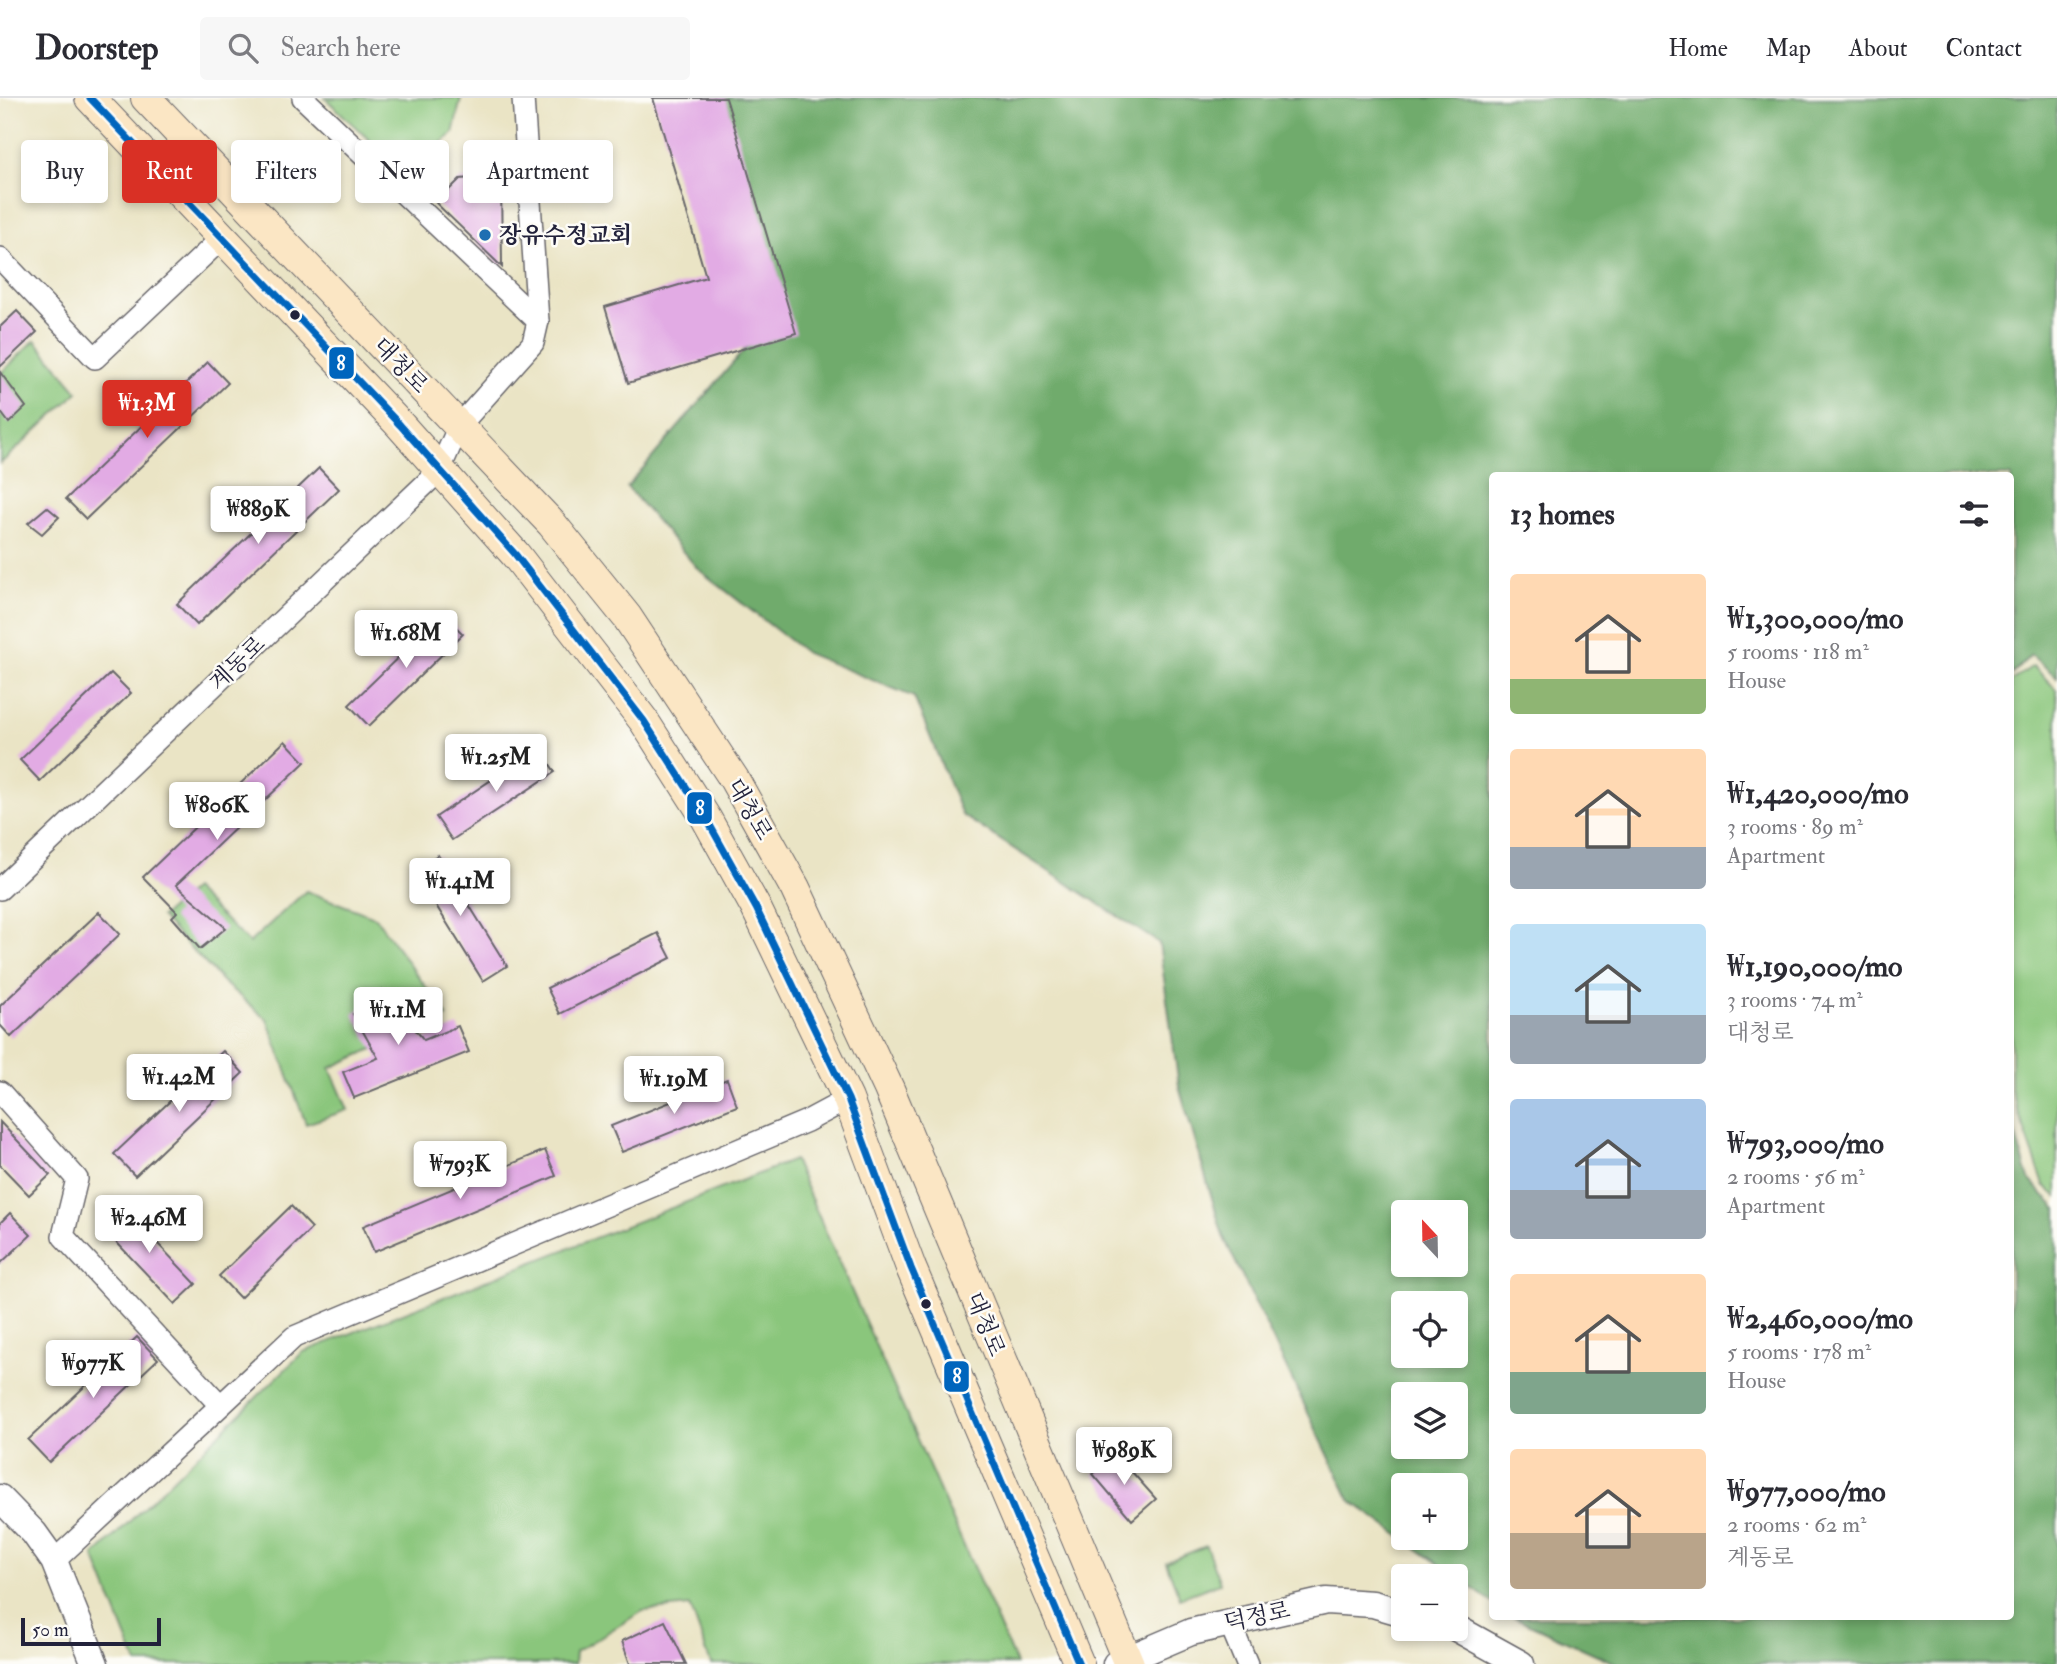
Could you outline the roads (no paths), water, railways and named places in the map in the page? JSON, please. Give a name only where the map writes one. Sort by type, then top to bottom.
[{"type":"main road","name":"대청로","points":[[90,98],[223,237],[514,554],[645,721],[706,818],[756,908],[848,1099],[911,1268],[1079,1664]]},
{"type":"main road","name":"대청로","points":[[146,98],[552,524],[627,618],[734,779],[795,888],[890,1089],[1124,1662]]},
{"type":"street","points":[[303,98],[538,321]]},
{"type":"street","points":[[523,98],[538,321]]},
{"type":"street","points":[[0,258],[94,358],[223,237]]},
{"type":"street","name":"계동로","points":[[0,889],[439,471],[459,426],[533,343],[538,321]]},
{"type":"street","points":[[0,1092],[77,1178],[63,1236],[220,1405]]},
{"type":"street","points":[[54,1561],[294,1337],[770,1137],[848,1099]]},
{"type":"street","points":[[0,1499],[34,1533],[54,1561],[95,1664]]},
{"type":"street","name":"덕정로","points":[[1124,1662],[1191,1632],[1229,1621],[1326,1601],[1373,1604],[1391,1609]]},
{"type":"street","points":[[1229,1621],[1247,1664]]},
{"type":"street","points":[[1468,1635],[1521,1664]]},
{"type":"place","name":"장유수정교회","points":[[485,235]]}]
